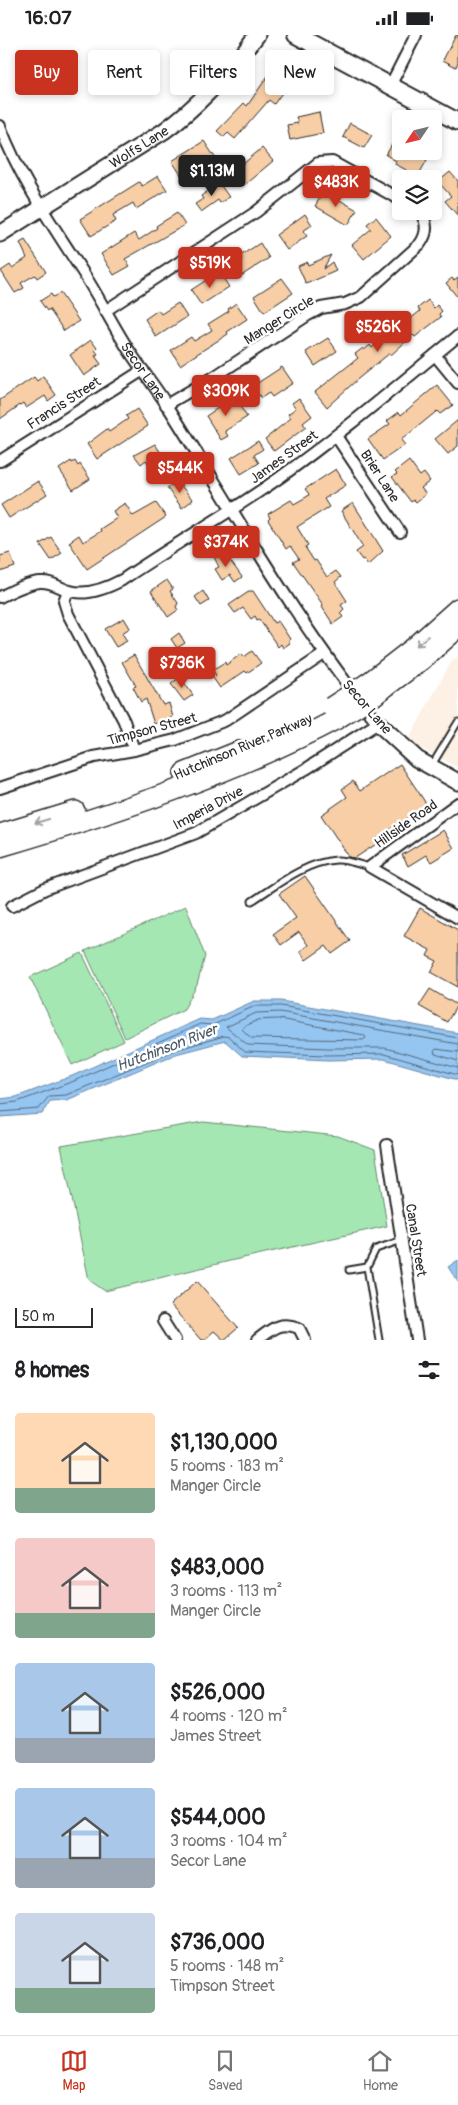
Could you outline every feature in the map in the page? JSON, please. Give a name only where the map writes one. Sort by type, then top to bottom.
[{"type":"highway","name":"Hutchinson River Parkway","points":[[372,689],[413,648],[458,608]]},
{"type":"highway","name":"Hutchinson River Parkway","points":[[0,847],[178,789],[278,748],[422,660],[458,628]]},
{"type":"highway","name":"Hutchinson River Parkway","points":[[0,833],[98,803],[184,773],[334,713]]},
{"type":"main road","points":[[296,35],[458,122]]},
{"type":"street","name":"Wolfs Lane","points":[[0,234],[164,131],[187,114],[216,85],[257,35]]},
{"type":"street","points":[[390,87],[416,35]]},
{"type":"street","name":"Secor Lane","points":[[0,126],[10,153],[105,311],[324,653],[378,723],[417,759],[458,782]]},
{"type":"street","points":[[105,311],[256,212],[318,163],[332,162],[392,195]]},
{"type":"street","name":"Manger Circle","points":[[166,405],[214,377],[308,315],[322,308],[361,297],[420,244],[426,235],[424,220]]},
{"type":"street","name":"James Street","points":[[0,597],[38,582],[47,582],[68,591],[76,592],[94,590],[122,580],[232,511],[336,436],[458,335]]},
{"type":"street","points":[[435,355],[458,383]]},
{"type":"street","name":"Francis Street","points":[[0,461],[143,369]]},
{"type":"street","name":"Brier Lane","points":[[336,436],[400,532]]},
{"type":"street","points":[[68,591],[64,601],[68,614],[124,721],[134,750]]},
{"type":"street","name":"Timpson Street","points":[[0,788],[94,757],[175,740],[226,720],[324,653]]},
{"type":"street","name":"Imperia Drive","points":[[12,906],[45,889],[196,833],[306,769],[378,723]]},
{"type":"street","name":"Hillside Road","points":[[370,867],[458,803]]},
{"type":"street","points":[[370,867],[458,918]]},
{"type":"street","name":"Canal Street","points":[[387,1145],[417,1340]]},
{"type":"street","points":[[163,1321],[175,1340]]},
{"type":"street","points":[[257,1340],[272,1329],[287,1323],[299,1328],[305,1340]]},
{"type":"lane","points":[[431,767],[458,722]]},
{"type":"lane","points":[[252,901],[295,873],[318,864],[337,859],[370,867]]},
{"type":"lane","points":[[379,1340],[367,1267],[376,1249],[402,1240]]},
{"type":"lane","points":[[349,1270],[367,1267]]},
{"type":"shaded area","points":[[458,656],[458,768],[408,741],[451,662]]},
{"type":"green space","points":[[186,906],[205,956],[197,985],[184,1009],[125,1038],[85,951]]},
{"type":"green space","points":[[82,953],[124,1041],[72,1065],[30,977]]},
{"type":"green space","points":[[203,1122],[338,1136],[375,1150],[387,1226],[105,1291],[89,1280],[61,1146]]},
{"type":"water","name":"Hutchinson River","points":[[254,1001],[281,1001],[458,1033],[458,1080],[384,1059],[328,1060],[242,1056],[225,1041],[176,1054],[67,1100],[50,1101],[42,1114],[0,1117],[0,1099],[16,1097],[72,1076],[200,1019],[212,1020]]},
{"type":"water","points":[[458,1260],[458,1282],[448,1267]]},
{"type":"building","points":[[456,35],[458,35],[458,62],[456,67],[443,60]]},
{"type":"building","points":[[265,80],[265,95],[280,95],[274,104],[269,100],[235,139],[228,133],[224,137],[217,131],[244,103],[247,106]]},
{"type":"building","points":[[319,112],[323,133],[290,140],[287,125],[298,123],[296,117]]},
{"type":"building","points":[[350,123],[372,135],[364,148],[343,137]]},
{"type":"building","points":[[204,141],[216,159],[183,178],[172,161]]},
{"type":"building","points":[[392,144],[392,159],[386,155]]},
{"type":"building","points":[[262,148],[273,161],[243,186],[234,175],[238,171],[237,169]]},
{"type":"building","points":[[394,160],[427,160],[421,170],[406,170],[395,164]]},
{"type":"building","points":[[450,172],[458,181],[458,216],[445,201],[451,196],[442,186],[442,179]]},
{"type":"building","points":[[158,176],[167,190],[136,209],[133,203],[113,215],[116,221],[91,236],[80,219],[139,182],[142,186]]},
{"type":"building","points":[[219,183],[229,197],[220,203],[218,200],[201,212],[195,204],[203,199],[201,196]]},
{"type":"building","points":[[324,191],[357,210],[348,225],[315,206]]},
{"type":"building","points":[[177,213],[185,225],[125,259],[130,266],[114,275],[101,254],[134,233],[139,240],[157,228],[156,226]]},
{"type":"building","points":[[305,214],[312,225],[303,231],[307,236],[287,250],[276,235]]},
{"type":"building","points":[[376,217],[391,236],[364,259],[352,245],[371,229],[367,224]]},
{"type":"building","points":[[25,240],[46,272],[37,278],[35,275],[21,283],[24,288],[15,293],[1,271],[10,265],[12,268],[27,258],[20,243]]},
{"type":"building","points":[[260,243],[269,258],[241,276],[233,264],[242,259],[240,256]]},
{"type":"building","points":[[331,255],[323,269],[332,262],[336,271],[306,284],[298,266],[307,262],[308,265]]},
{"type":"building","points":[[219,272],[229,287],[201,305],[191,290]]},
{"type":"building","points":[[458,277],[458,298],[446,283],[452,278],[454,280]]},
{"type":"building","points":[[282,278],[293,293],[264,312],[254,296]]},
{"type":"building","points":[[60,293],[79,321],[64,331],[49,309],[47,311],[40,301],[51,294],[53,297]]},
{"type":"building","points":[[428,300],[434,308],[437,305],[442,311],[439,314],[441,317],[415,337],[413,335],[391,355],[390,353],[327,407],[315,392],[358,358],[355,354],[370,345],[372,348],[395,327],[397,330],[420,311],[418,308]]},
{"type":"building","points":[[178,303],[187,317],[156,337],[145,319],[158,310],[161,314]]},
{"type":"building","points":[[236,303],[247,319],[227,332],[228,334],[180,365],[171,350],[191,337],[194,341],[212,330],[208,324],[229,311],[228,309]]},
{"type":"building","points":[[328,338],[337,351],[315,366],[306,352]]},
{"type":"building","points":[[91,340],[97,348],[95,350],[98,354],[95,356],[101,364],[84,376],[70,355]]},
{"type":"building","points":[[282,367],[293,383],[272,397],[269,393],[261,398],[253,386]]},
{"type":"building","points":[[43,376],[56,395],[48,401],[45,396],[26,408],[23,403],[0,419],[0,400],[34,377],[37,381]]},
{"type":"building","points":[[437,385],[453,405],[440,414],[437,411],[401,440],[405,445],[383,460],[368,439],[390,424],[387,421],[399,412],[401,415]]},
{"type":"building","points":[[234,397],[247,417],[225,431],[228,436],[221,440],[206,416]]},
{"type":"building","points":[[299,398],[312,416],[303,423],[306,427],[274,451],[265,439],[291,418],[288,414],[296,408],[292,403]]},
{"type":"building","points":[[137,409],[148,426],[97,459],[87,444],[107,429],[109,432],[128,419],[126,416]]},
{"type":"building","points":[[458,420],[458,446],[448,454],[435,439]]},
{"type":"building","points":[[258,441],[263,449],[254,455],[259,463],[241,474],[231,458]]},
{"type":"building","points":[[155,444],[168,464],[155,474],[146,460],[141,464],[134,455]]},
{"type":"building","points":[[71,461],[72,463],[75,461],[78,466],[80,464],[90,479],[73,490],[59,469]]},
{"type":"building","points":[[409,461],[420,476],[424,473],[430,481],[421,488],[426,494],[416,502],[414,500],[411,502],[392,477],[397,474],[395,472]]},
{"type":"building","points":[[336,469],[346,485],[324,499],[329,507],[297,527],[308,545],[305,547],[327,577],[336,571],[341,577],[335,582],[347,601],[341,605],[344,609],[340,613],[343,617],[333,624],[322,607],[323,605],[293,562],[299,559],[290,546],[286,549],[268,520],[270,518],[268,514],[291,500],[294,504],[308,496],[309,494],[305,489]]},
{"type":"building","points":[[38,481],[47,494],[9,518],[1,505]]},
{"type":"building","points":[[177,481],[193,500],[182,508],[167,488]]},
{"type":"building","points":[[125,503],[133,516],[156,503],[166,517],[87,569],[69,542],[79,535],[83,542],[101,531],[100,529],[117,518],[113,511]]},
{"type":"building","points":[[353,503],[383,551],[368,565],[356,552],[363,547],[341,511]]},
{"type":"building","points":[[51,537],[62,553],[51,560],[40,544]]},
{"type":"building","points":[[223,551],[242,577],[235,582],[230,575],[222,580],[215,569],[219,567],[214,557]]},
{"type":"building","points":[[10,553],[15,567],[0,572],[0,556]]},
{"type":"building","points":[[167,580],[173,589],[170,591],[178,603],[176,607],[178,610],[168,617],[151,591]]},
{"type":"building","points":[[203,591],[209,601],[201,606],[195,597]]},
{"type":"building","points":[[250,591],[253,591],[274,623],[278,621],[290,639],[288,641],[290,643],[283,648],[281,644],[278,647],[259,619],[257,620],[255,616],[251,619],[243,608],[235,613],[229,605]]},
{"type":"building","points":[[124,618],[130,628],[122,633],[127,641],[116,647],[105,629]]},
{"type":"building","points":[[179,633],[185,643],[177,648],[171,639]]},
{"type":"building","points":[[252,651],[261,663],[220,688],[213,678],[216,675],[212,670],[225,662],[226,665],[241,654],[244,657]]},
{"type":"building","points":[[134,655],[163,705],[169,703],[173,717],[154,724],[146,699],[141,702],[133,687],[136,686],[122,662]]},
{"type":"building","points":[[180,677],[193,695],[184,701],[171,684]]},
{"type":"building","points":[[400,764],[427,805],[379,837],[381,841],[355,858],[349,857],[321,815],[347,797],[342,789],[353,781],[360,791]]},
{"type":"building","points":[[443,830],[454,848],[431,862],[426,855],[408,866],[402,855]]},
{"type":"building","points":[[305,876],[350,941],[332,954],[326,946],[306,960],[300,951],[308,945],[299,932],[281,945],[273,934],[296,918],[279,894]]},
{"type":"building","points":[[420,908],[458,930],[458,987],[431,972],[437,961],[427,956],[430,950],[404,936]]},
{"type":"building","points":[[430,989],[457,1005],[447,1022],[419,1006]]},
{"type":"building","points":[[197,1281],[238,1328],[224,1340],[214,1331],[204,1340],[201,1340],[170,1305]]}]
